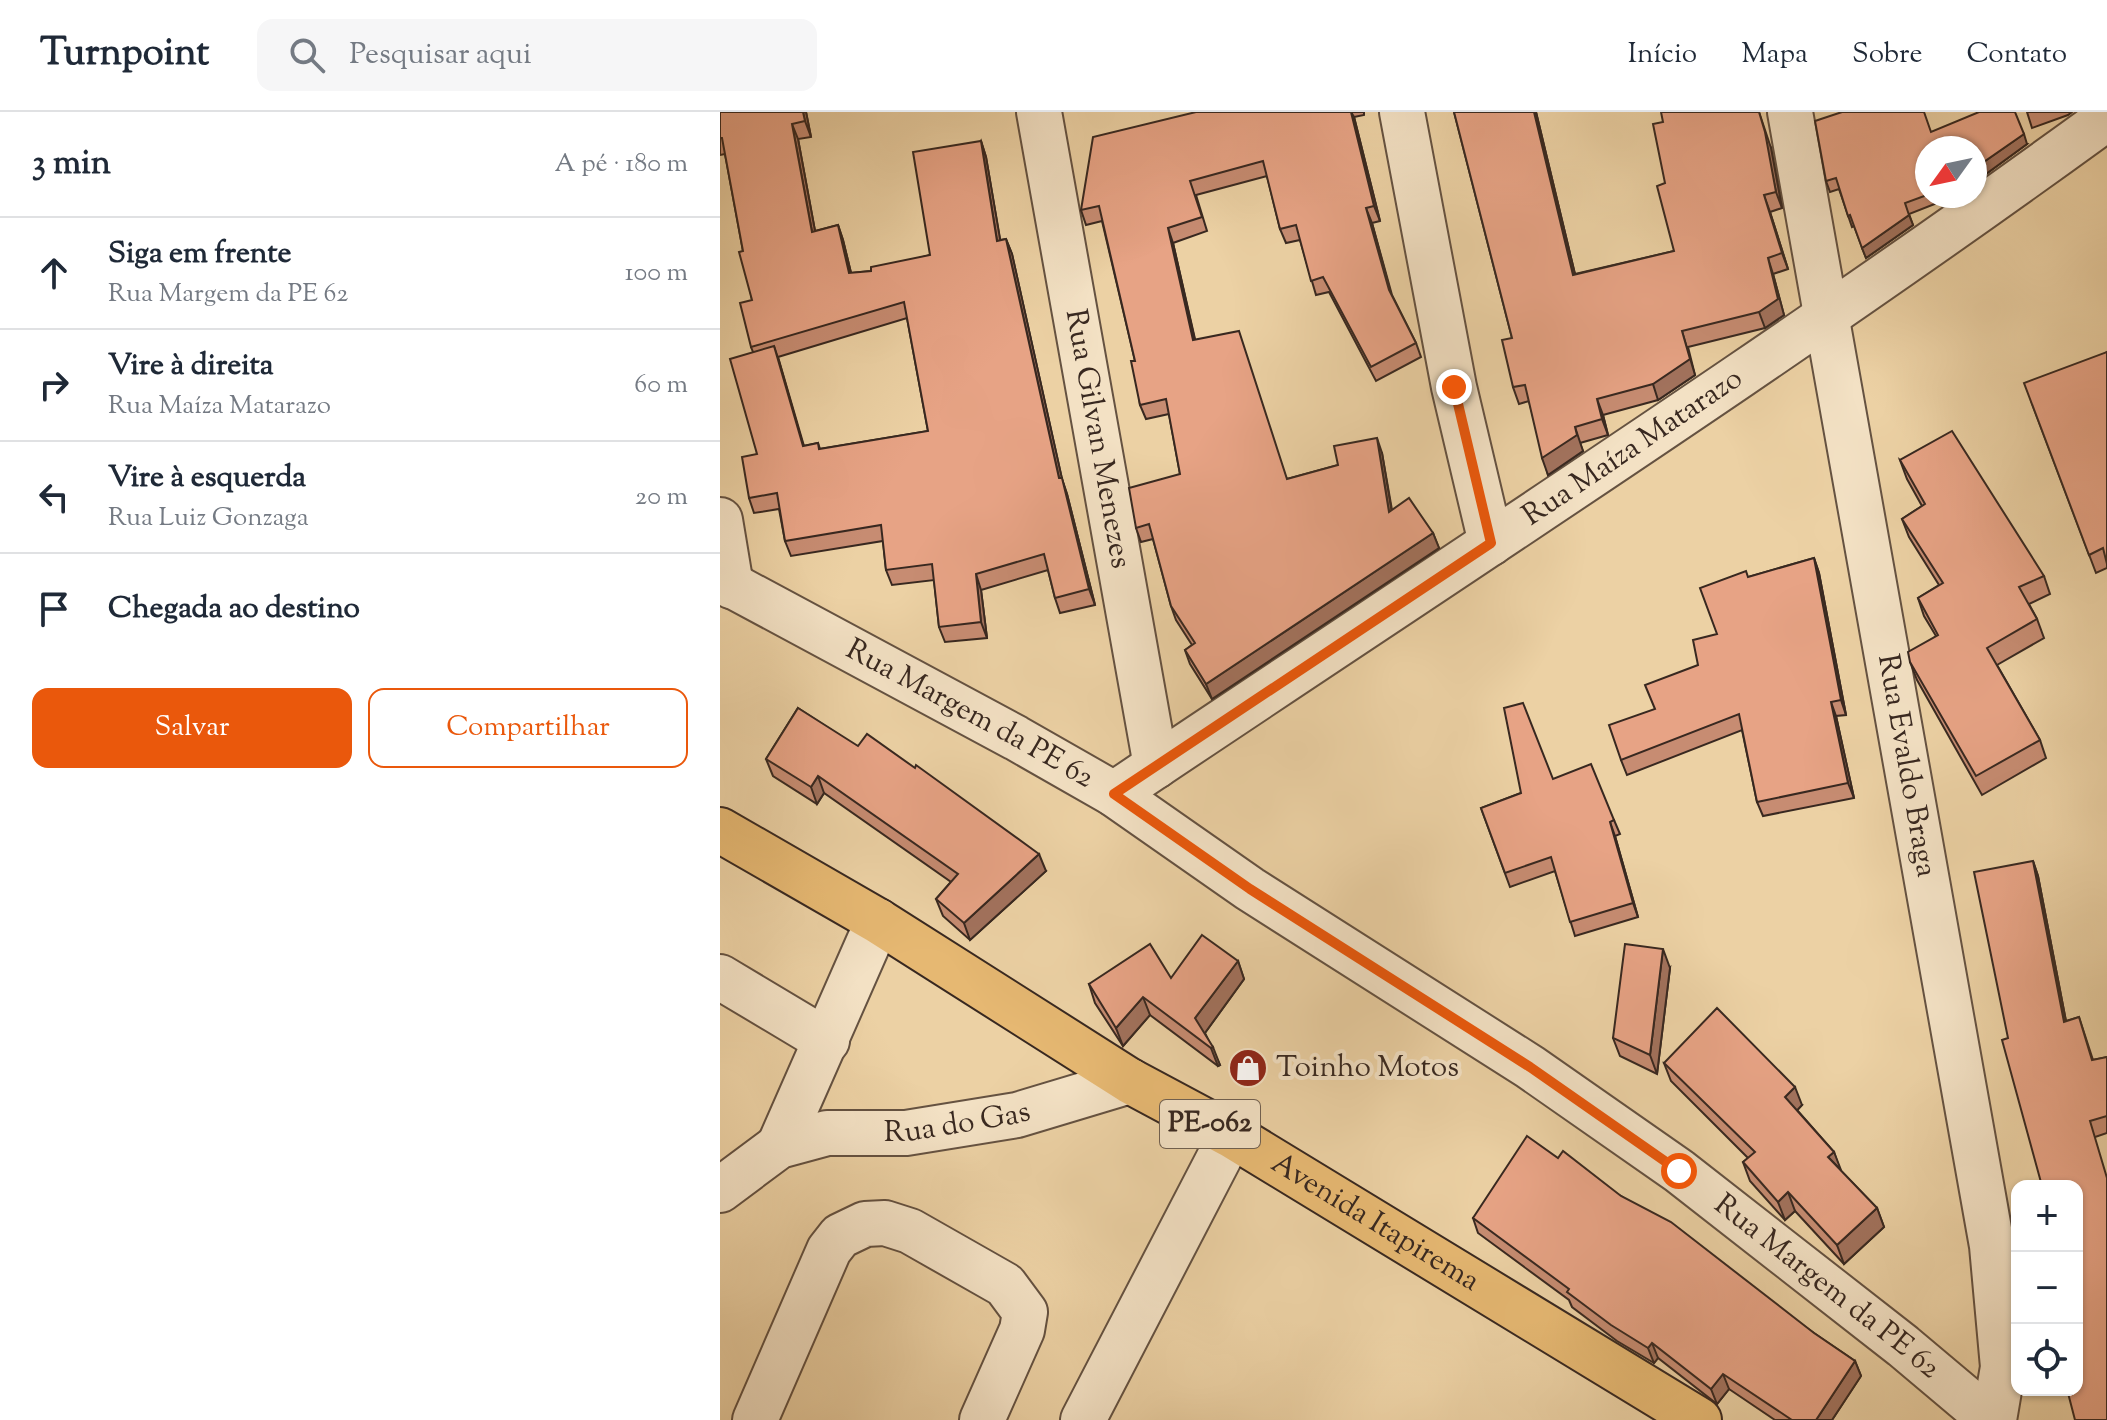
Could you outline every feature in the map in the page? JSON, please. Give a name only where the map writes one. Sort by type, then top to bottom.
[{"type":"main road","name":"Avenida Itapirema","points":[[720,830],[878,921],[1130,1081],[1231,1135],[1699,1420]]},
{"type":"street","name":"Rua Gilvan Menezes","points":[[1039,112],[1156,766]]},
{"type":"street","points":[[1402,112],[1454,387],[1491,543]]},
{"type":"street","name":"Rua Evaldo Braga","points":[[1790,112],[1992,1246],[2003,1367],[1993,1420]]},
{"type":"street","name":"Rua Maíza Matarazo","points":[[1114,794],[1825,319],[2107,118]]},
{"type":"street","points":[[720,520],[725,582]]},
{"type":"street","name":"Rua Margem da PE 62","points":[[725,582],[1114,794],[1250,889],[1530,1067],[1679,1171],[1993,1420]]},
{"type":"street","name":"Rua do Gas","points":[[779,1146],[878,921]]},
{"type":"street","points":[[720,977],[827,1041]]},
{"type":"street","name":"Rua do Gas","points":[[720,1190],[779,1146],[827,1133],[906,1133],[1017,1115],[1130,1081]]},
{"type":"street","points":[[1083,1420],[1231,1135]]},
{"type":"street","points":[[755,1420],[829,1250],[840,1236],[852,1228],[885,1223],[910,1231],[1005,1285],[1025,1312],[1022,1330],[982,1420]]},
{"type":"building","points":[[720,112],[803,112],[805,121],[792,124],[812,232],[838,225],[849,273],[871,271],[871,267],[930,255],[913,152],[981,141],[997,241],[1006,239],[1059,478],[1062,478],[1089,589],[1055,598],[1044,554],[976,574],[981,622],[939,627],[932,564],[886,570],[881,525],[785,541],[777,493],[749,498],[742,457],[757,454],[730,359],[774,346],[803,446],[818,443],[819,449],[928,431],[904,302],[751,347],[740,303],[752,300],[739,252],[743,251],[720,138]]},
{"type":"building","points":[[1196,112],[1351,112],[1374,206],[1366,208],[1389,290],[1416,343],[1371,367],[1323,277],[1311,281],[1296,225],[1280,229],[1263,161],[1190,181],[1202,217],[1168,228],[1193,340],[1239,331],[1287,479],[1338,465],[1334,446],[1377,438],[1389,512],[1409,498],[1433,533],[1206,684],[1185,650],[1195,643],[1171,606],[1149,524],[1136,528],[1129,488],[1180,474],[1166,399],[1140,405],[1131,361],[1135,361],[1099,206],[1081,210],[1093,137]]},
{"type":"building","points":[[1454,112],[1534,112],[1573,275],[1674,251],[1657,186],[1665,183],[1653,124],[1663,122],[1661,112],[1759,112],[1776,192],[1764,195],[1782,253],[1768,258],[1778,299],[1759,312],[1682,331],[1690,359],[1653,384],[1597,399],[1602,419],[1575,427],[1577,435],[1542,458],[1525,385],[1513,387],[1502,340],[1512,338]]},
{"type":"building","points":[[1842,112],[1924,112],[1931,132],[1979,112],[2015,112],[2024,134],[1987,160],[1987,136],[1915,136],[1915,199],[1905,203],[1909,215],[1862,248],[1836,178],[1826,181],[1815,121]]},
{"type":"building","points":[[2107,352],[2107,564],[2103,548],[2089,555],[2024,383]]},
{"type":"building","points":[[1952,431],[2044,576],[2019,587],[2037,619],[1987,648],[2040,740],[1976,776],[1910,662],[1908,652],[1938,635],[1918,598],[1943,583],[1902,519],[1925,504],[1900,460]]},
{"type":"building","points":[[1814,558],[1841,700],[1831,702],[1848,783],[1757,802],[1739,714],[1621,760],[1609,725],[1655,709],[1645,685],[1698,665],[1693,640],[1717,634],[1700,588],[1746,571],[1748,577]]},
{"type":"building","points":[[1523,703],[1553,779],[1591,764],[1614,820],[1610,822],[1633,903],[1570,922],[1551,857],[1505,873],[1481,808],[1521,793],[1504,708]]},
{"type":"building","points":[[798,708],[858,746],[867,734],[915,768],[916,765],[1039,854],[964,923],[936,899],[958,874],[818,776],[811,787],[766,759]]},
{"type":"building","points":[[2033,861],[2064,1022],[2079,1017],[2092,1060],[2107,1057],[2107,1116],[2090,1121],[2107,1178],[2107,1420],[2075,1420],[2069,1396],[2083,1396],[2083,1180],[2040,1180],[2002,1040],[2008,1038],[1974,872]]},
{"type":"building","points":[[1202,935],[1238,961],[1195,1018],[1213,1047],[1143,997],[1116,1028],[1089,984],[1150,944],[1171,978]]},
{"type":"building","points":[[1625,944],[1663,949],[1650,1055],[1613,1038]]},
{"type":"building","points":[[1717,1008],[1795,1087],[1785,1097],[1834,1152],[1828,1157],[1877,1208],[1837,1245],[1788,1192],[1778,1202],[1743,1162],[1755,1152],[1664,1063]]},
{"type":"building","points":[[1527,1136],[1558,1158],[1563,1151],[1621,1196],[1671,1222],[1855,1361],[1816,1420],[1792,1420],[1723,1374],[1711,1389],[1652,1343],[1648,1348],[1611,1325],[1567,1292],[1569,1289],[1473,1218]]},
{"type":"place","name":"Toinho Motos","points":[[1248,1068]]},
{"type":"route","points":[[1454,387],[1491,543],[1114,794],[1250,889],[1530,1067],[1679,1171]]}]
